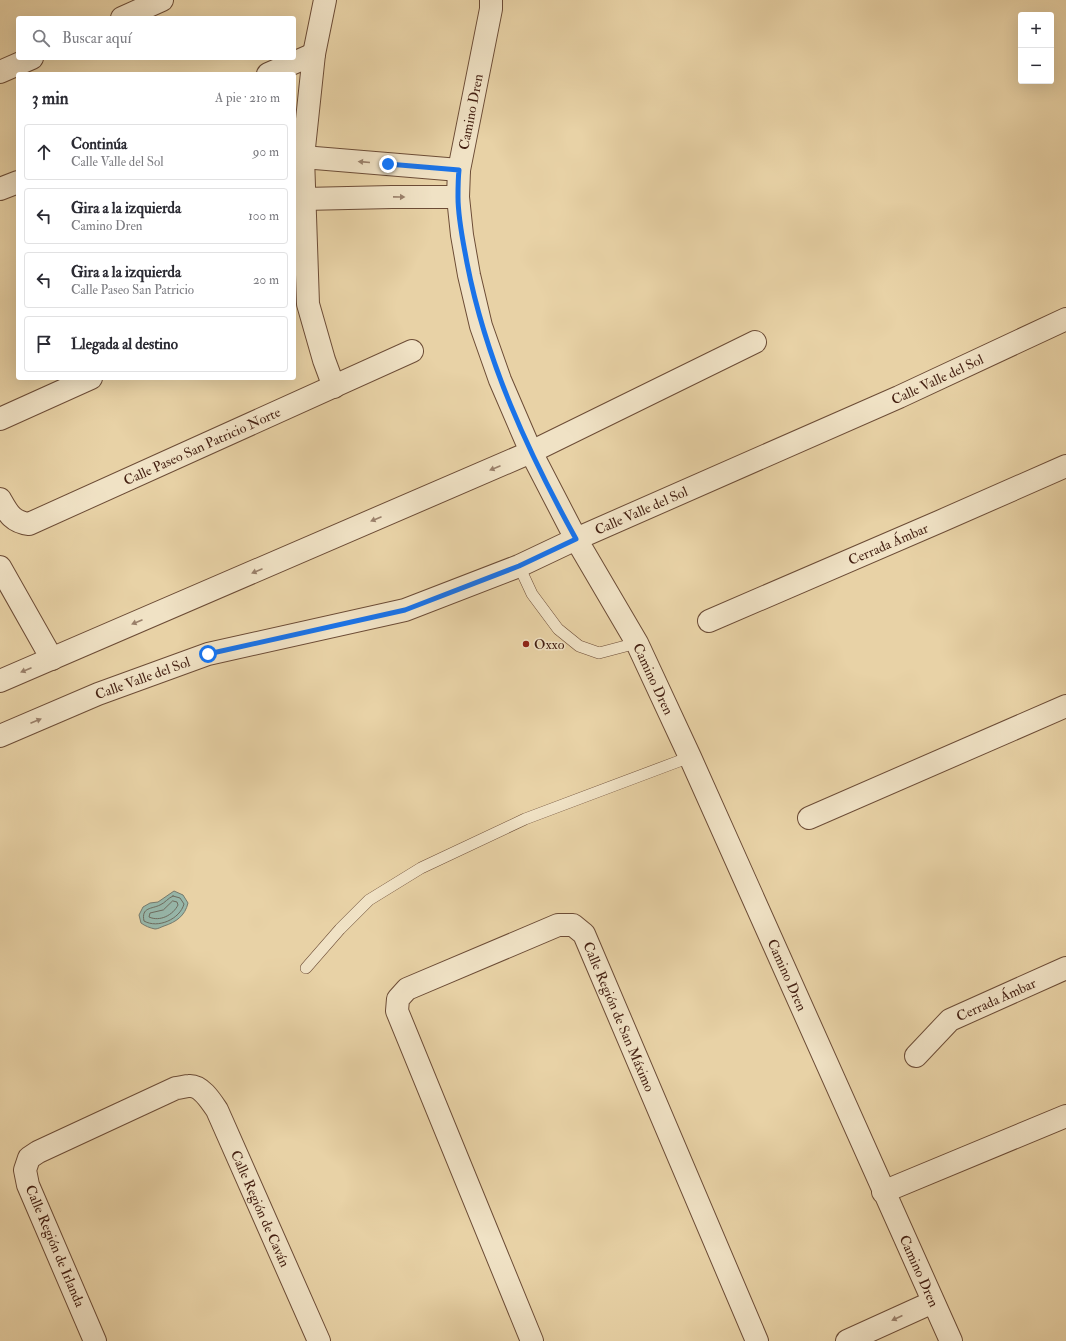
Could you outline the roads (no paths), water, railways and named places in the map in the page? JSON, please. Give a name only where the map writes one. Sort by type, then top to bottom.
[{"type":"street","points":[[126,16],[162,0]]},
{"type":"street","points":[[325,0],[314,54],[303,157],[304,199],[301,285],[324,360],[334,386]]},
{"type":"street","name":"Camino Dren","points":[[491,0],[491,9],[459,170],[458,197],[462,235],[469,276],[482,326],[500,380],[531,452],[576,539],[637,643],[690,757],[949,1340]]},
{"type":"street","points":[[273,72],[314,54]]},
{"type":"street","points":[[0,72],[27,60]]},
{"type":"street","points":[[303,157],[459,170]]},
{"type":"street","points":[[0,189],[16,183]]},
{"type":"street","points":[[304,199],[458,197]]},
{"type":"street","name":"Calle Valle del Sol","points":[[0,736],[98,694],[208,654],[405,610],[519,566],[576,539],[892,400],[1066,320]]},
{"type":"street","points":[[0,681],[531,452],[755,342]]},
{"type":"street","name":"Calle Paseo San Patricio Norte","points":[[0,499],[11,517],[16,521],[29,524],[412,351]]},
{"type":"street","points":[[0,418],[86,380]]},
{"type":"street","name":"Cerrada Ámbar","points":[[709,621],[941,522],[1066,466]]},
{"type":"street","points":[[0,567],[52,659]]},
{"type":"street","points":[[809,818],[1066,706]]},
{"type":"street","name":"Calle Región de San Máximo","points":[[532,1341],[397,1011],[398,999],[407,989],[558,925],[573,925],[584,934],[758,1341]]},
{"type":"street","name":"Cerrada Ámbar","points":[[916,1056],[950,1020],[1066,968]]},
{"type":"street","name":"Calle Región de Irlanda","points":[[95,1341],[28,1185],[25,1170],[29,1158],[38,1152],[176,1088],[190,1085]]},
{"type":"street","name":"Calle Región de Caván","points":[[190,1085],[199,1089],[207,1096],[218,1110],[319,1341]]},
{"type":"street","points":[[884,1192],[1066,1116]]},
{"type":"street","points":[[848,1341],[933,1302]]},
{"type":"lane","points":[[519,566],[532,594],[558,629],[579,646],[599,653],[637,643]]},
{"type":"lane","points":[[306,968],[340,929],[369,900],[421,868],[525,819],[690,757]]},
{"type":"water","points":[[174,891],[183,895],[188,903],[185,912],[179,918],[172,923],[156,929],[141,923],[139,915],[143,907],[150,903],[158,902]]},
{"type":"place","name":"Oxxo","points":[[526,644]]}]
